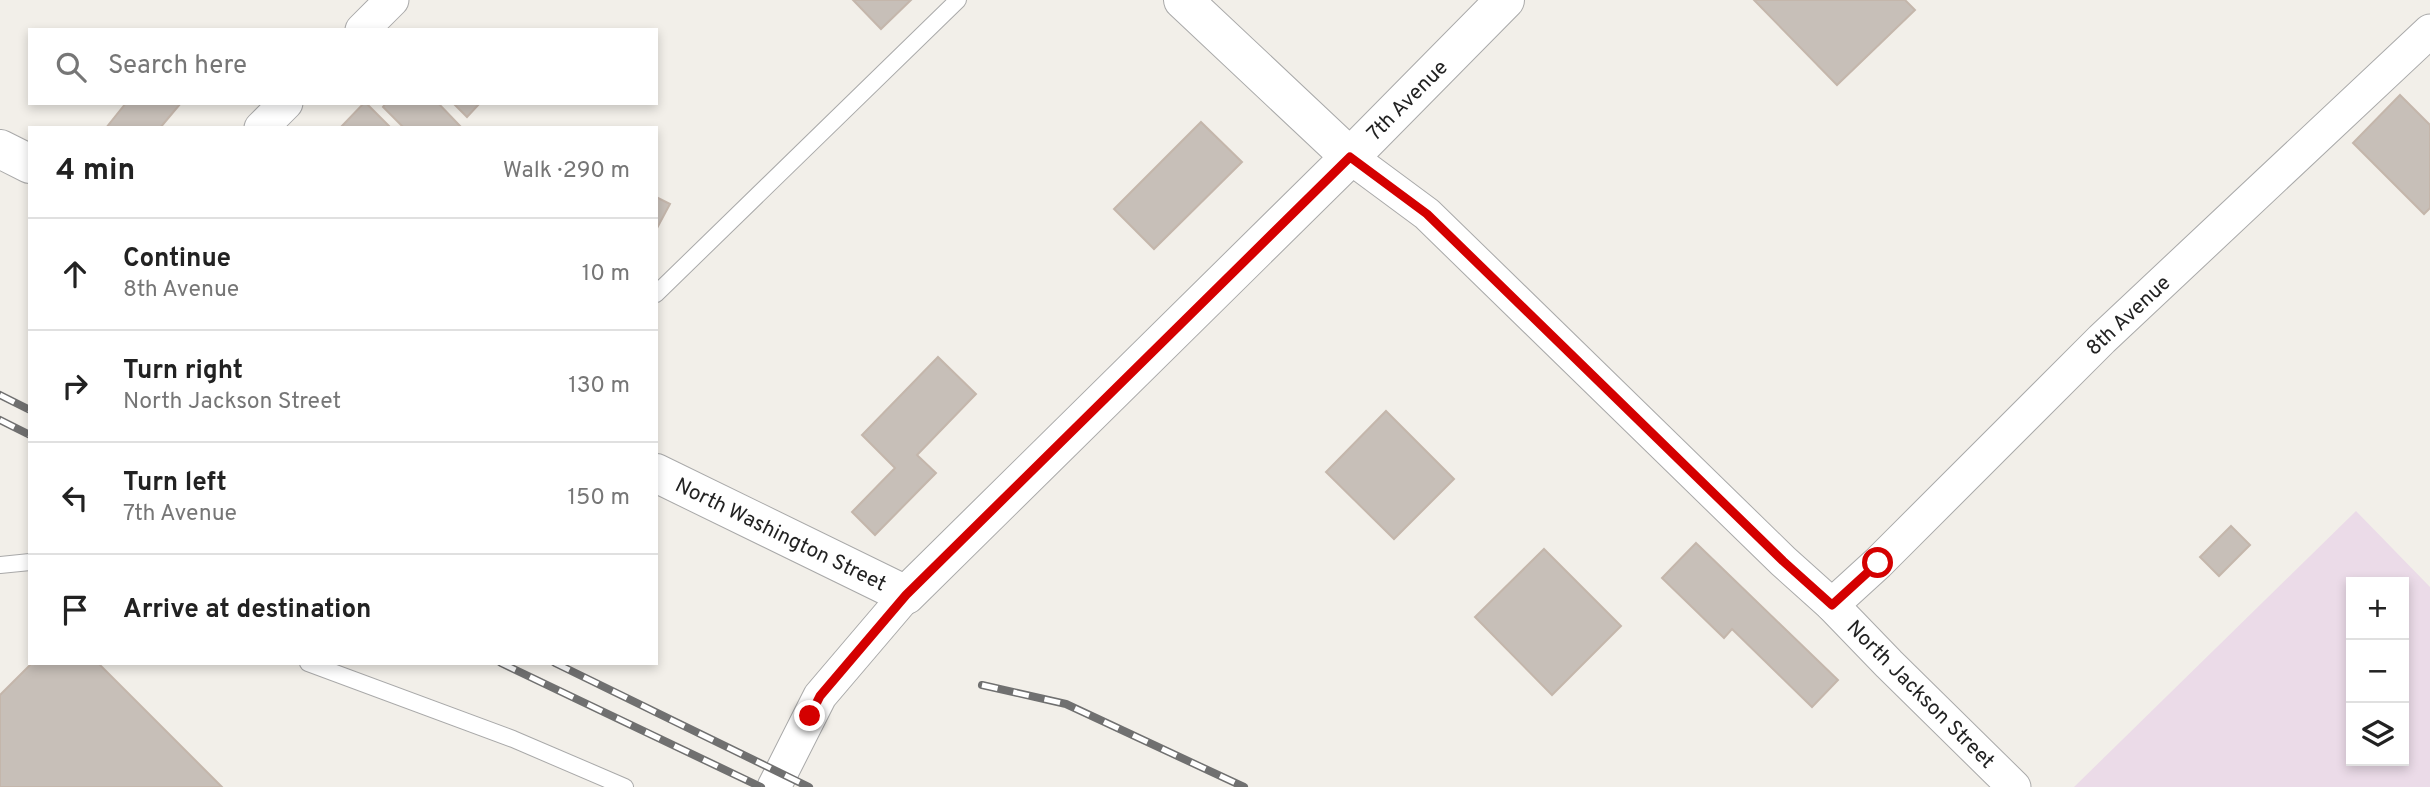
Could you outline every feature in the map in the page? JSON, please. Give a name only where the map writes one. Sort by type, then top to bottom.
[{"type":"street","points":[[364,28],[393,0]]},
{"type":"street","name":"North Jackson Street","points":[[1183,0],[1350,157],[1427,214],[1783,561],[1832,605],[2014,787]]},
{"type":"street","name":"7th Avenue","points":[[774,787],[820,696],[906,595],[1506,0]]},
{"type":"street","name":"8th Avenue","points":[[1832,605],[1878,563],[2102,339],[2430,31]]},
{"type":"street","points":[[263,126],[284,105]]},
{"type":"street","points":[[0,149],[28,163]]},
{"type":"street","name":"North Washington Street","points":[[658,473],[906,595]]},
{"type":"lane","points":[[658,291],[958,0]]},
{"type":"lane","points":[[0,565],[28,562]]},
{"type":"lane","points":[[313,665],[513,740],[625,787]]},
{"type":"shaded area","points":[[2356,511],[2430,587],[2430,787],[2074,787]]},
{"type":"building","points":[[853,0],[911,0],[881,29]]},
{"type":"building","points":[[1754,0],[1905,0],[1915,10],[1837,85]]},
{"type":"building","points":[[2400,95],[2430,125],[2430,208],[2424,214],[2353,143]]},
{"type":"building","points":[[124,105],[179,105],[162,126],[108,126]]},
{"type":"building","points":[[362,105],[368,105],[389,126],[342,126]]},
{"type":"building","points":[[440,105],[460,126],[402,126],[383,107]]},
{"type":"building","points":[[455,105],[478,105],[467,117]]},
{"type":"building","points":[[1201,122],[1242,162],[1154,249],[1114,209]]},
{"type":"building","points":[[658,198],[670,204],[658,226]]},
{"type":"building","points":[[938,357],[976,394],[917,455],[936,473],[875,535],[852,512],[895,468],[862,435]]},
{"type":"building","points":[[1386,411],[1454,479],[1394,539],[1326,472]]},
{"type":"building","points":[[2231,526],[2250,545],[2219,576],[2200,557]]},
{"type":"building","points":[[1696,543],[1838,680],[1812,707],[1732,629],[1724,638],[1662,578]]},
{"type":"building","points":[[1544,549],[1621,626],[1552,695],[1475,617]]},
{"type":"building","points":[[30,665],[100,665],[222,787],[0,787],[0,695]]},
{"type":"railway","points":[[0,395],[28,409]]},
{"type":"railway","points":[[0,420],[28,434]]},
{"type":"railway","points":[[505,665],[761,787]]},
{"type":"railway","points":[[559,665],[809,787]]},
{"type":"railway","points":[[982,685],[1066,704],[1244,787]]},
{"type":"route","points":[[810,716],[820,696],[906,595],[1350,157],[1427,214],[1783,561],[1832,605],[1878,563]]}]
